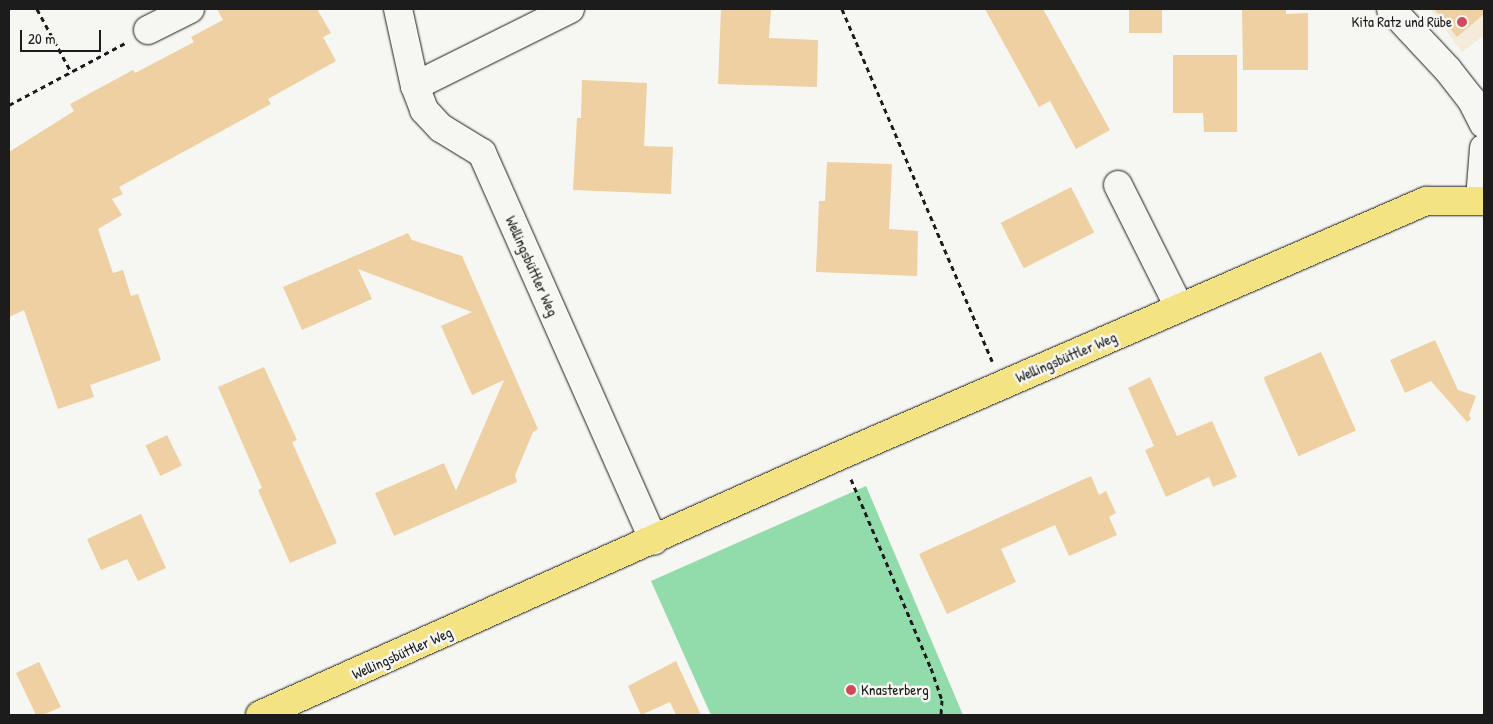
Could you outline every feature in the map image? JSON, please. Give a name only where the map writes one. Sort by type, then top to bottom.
[{"type":"main road","name":"Wellingsbüttler Weg","points":[[260,715],[654,541],[1002,384],[1426,201],[1482,200]]},
{"type":"street","points":[[148,30],[190,9]]},
{"type":"street","name":"Wellingsbüttler Weg","points":[[398,9],[415,86],[424,110],[441,128],[482,153],[654,541]]},
{"type":"street","points":[[415,86],[570,9]]},
{"type":"street","points":[[1391,9],[1448,70],[1471,98],[1484,124]]},
{"type":"street","points":[[1482,200],[1484,148]]},
{"type":"street","points":[[1118,185],[1180,307]]},
{"type":"path","points":[[37,9],[71,72]]},
{"type":"path","points":[[842,9],[1002,384]]},
{"type":"path","points":[[9,105],[118,46]]},
{"type":"path","points":[[841,455],[931,668],[942,700],[941,715]]},
{"type":"shaded area","name":"Kita Ratz und Rübe","points":[[1430,9],[1484,9],[1484,35],[1462,52]]},
{"type":"green space","points":[[866,486],[963,715],[711,715],[651,581]]},
{"type":"building","points":[[217,9],[317,9],[331,33],[323,37],[336,61],[268,99],[271,104],[119,187],[123,194],[112,199],[122,215],[98,229],[113,273],[123,270],[131,296],[138,294],[161,360],[90,385],[94,397],[58,409],[24,310],[9,317],[9,152],[74,111],[70,104],[133,70],[135,73],[194,42],[191,37],[223,20]]},
{"type":"building","points":[[721,9],[771,9],[769,38],[818,40],[817,87],[718,84]]},
{"type":"building","points":[[985,9],[1043,9],[1110,130],[1076,149],[1050,101],[1039,107]]},
{"type":"building","points":[[1129,9],[1162,9],[1162,33],[1129,33]]},
{"type":"building","points":[[1242,9],[1286,9],[1286,14],[1308,13],[1308,70],[1243,70]]},
{"type":"building","points":[[1434,9],[1484,9],[1484,14],[1457,37]]},
{"type":"building","points":[[1173,55],[1237,55],[1237,132],[1204,132],[1203,113],[1173,113]]},
{"type":"building","points":[[582,80],[647,83],[644,146],[673,147],[671,194],[573,190],[577,118],[581,118]]},
{"type":"building","points":[[827,162],[892,164],[889,229],[918,231],[917,276],[816,272],[819,201],[825,201]]},
{"type":"building","points":[[1071,187],[1094,232],[1024,268],[1001,223]]},
{"type":"building","points":[[408,233],[412,240],[462,256],[538,429],[533,432],[515,475],[517,482],[394,536],[375,493],[444,463],[456,491],[504,380],[472,395],[441,326],[472,312],[358,269],[372,299],[302,330],[283,287]]},
{"type":"building","points":[[1435,340],[1458,390],[1476,396],[1469,415],[1471,419],[1467,422],[1431,381],[1405,393],[1390,360]]},
{"type":"building","points":[[1321,352],[1356,431],[1298,456],[1263,378]]},
{"type":"building","points":[[264,367],[297,440],[292,442],[337,543],[290,563],[258,490],[262,488],[218,387]]},
{"type":"building","points":[[1150,377],[1177,436],[1212,421],[1237,477],[1213,487],[1209,477],[1166,497],[1145,450],[1154,446],[1128,388]]},
{"type":"building","points":[[167,435],[182,466],[160,476],[145,446]]},
{"type":"building","points":[[1091,476],[1099,495],[1106,491],[1116,513],[1109,517],[1117,535],[1069,556],[1055,525],[1001,549],[1016,582],[947,614],[919,554]]},
{"type":"building","points":[[141,514],[166,568],[138,581],[127,559],[101,570],[87,539]]},
{"type":"building","points":[[676,661],[701,715],[676,715],[670,702],[641,715],[628,686]]},
{"type":"building","points":[[39,662],[61,707],[43,715],[36,715],[16,673]]},
{"type":"place","name":"Kita Ratz und Rübe","points":[[1462,22]]},
{"type":"place","name":"Knasterberg","points":[[851,690]]}]
